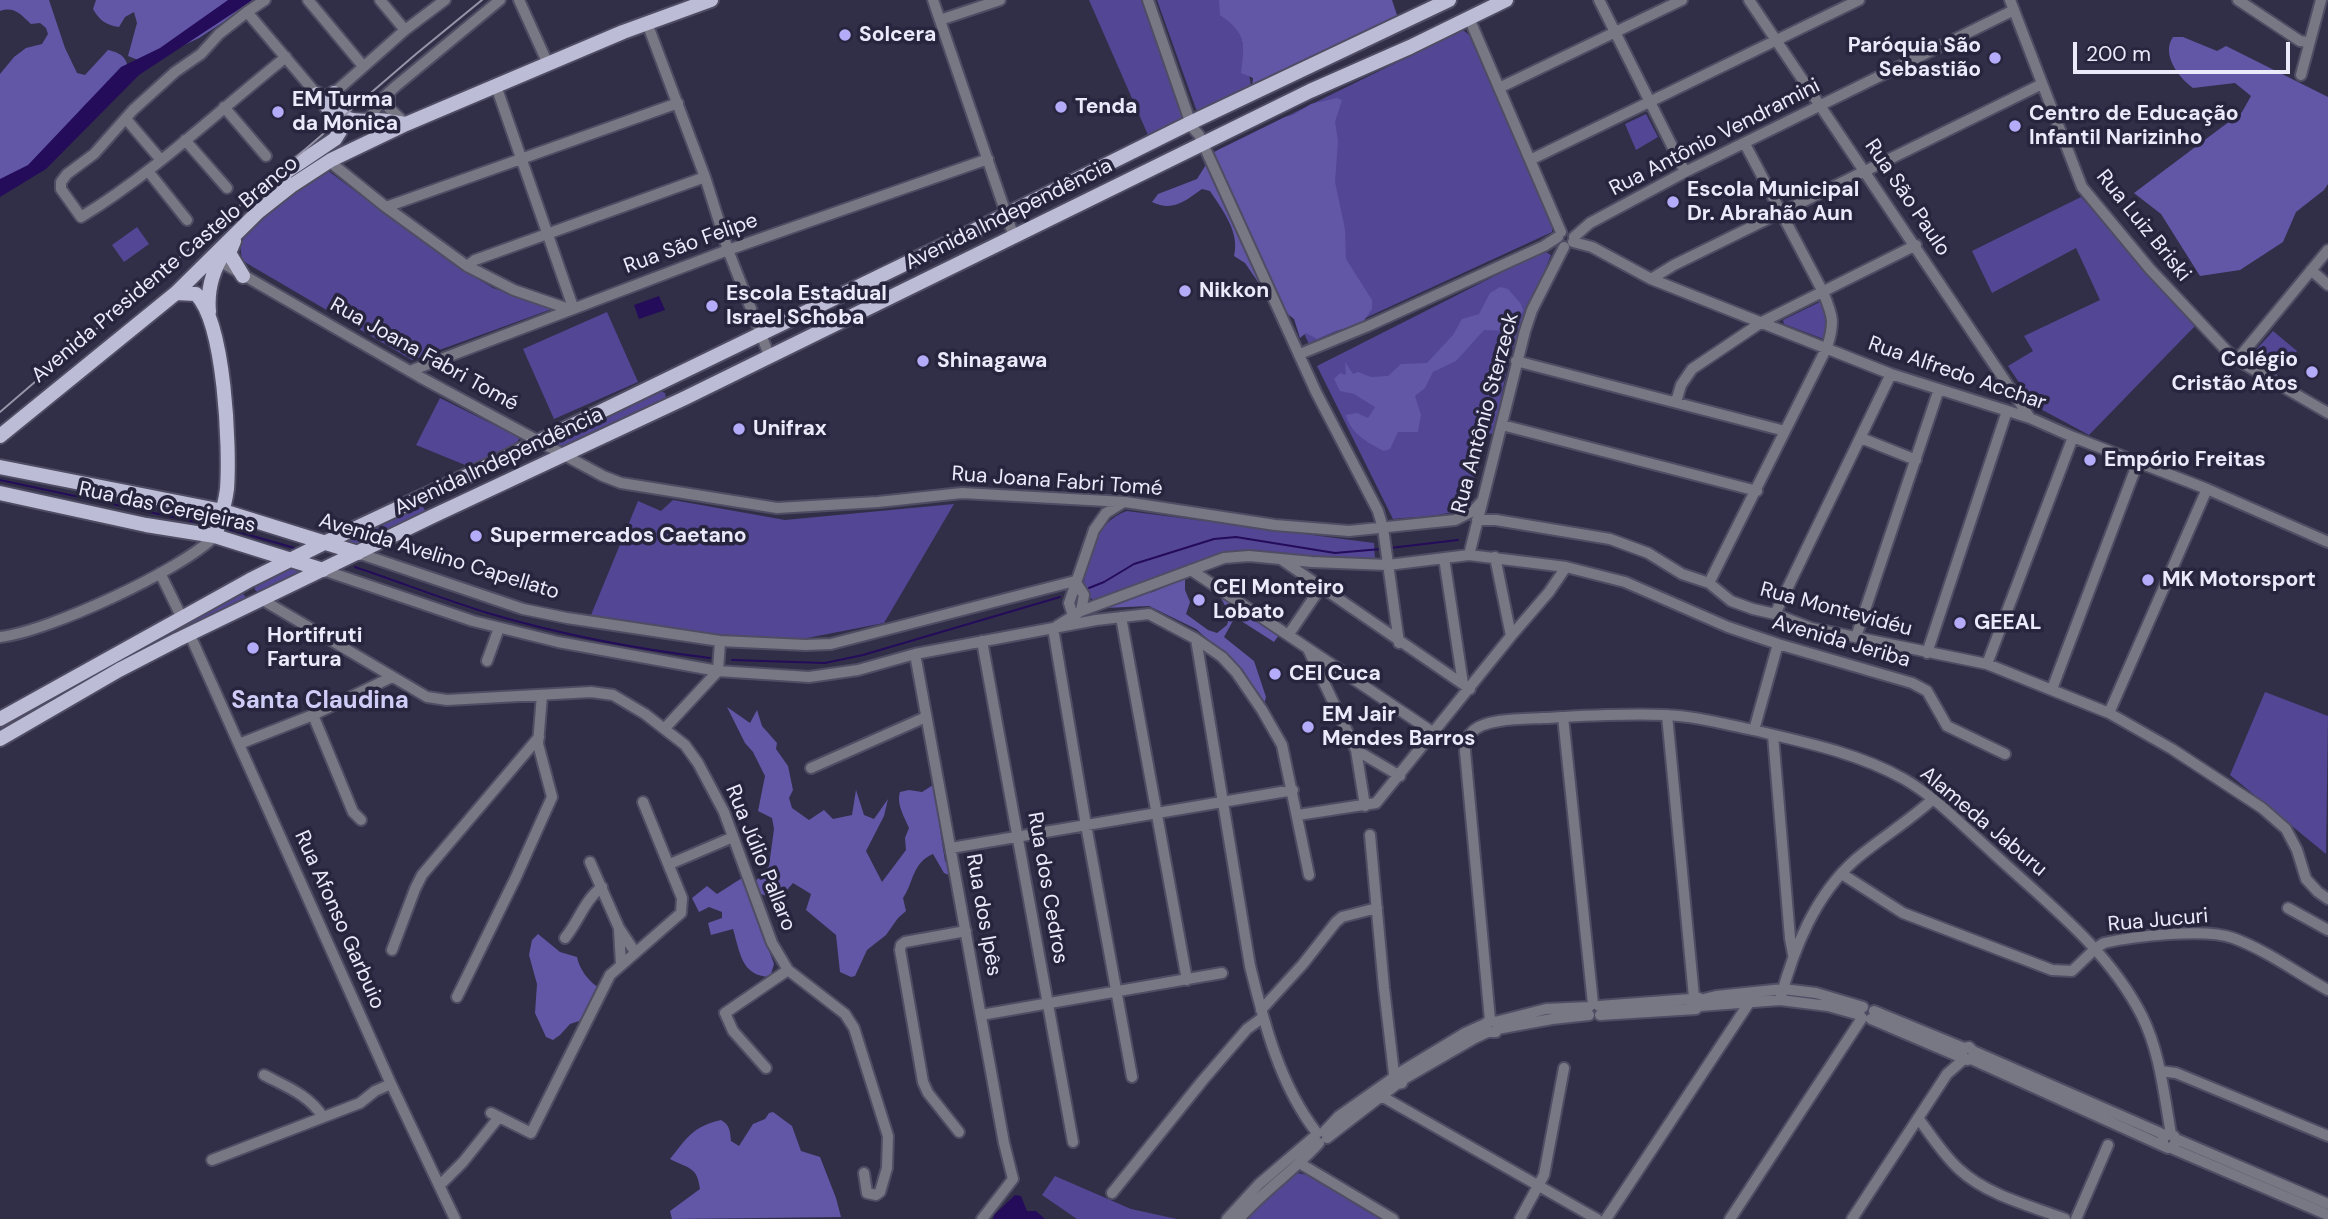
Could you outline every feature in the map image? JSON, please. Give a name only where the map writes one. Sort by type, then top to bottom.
[{"type":"main road","name":"Avenida Independência","points":[[0,719],[244,584],[324,543],[505,458],[1190,122],[1417,15],[1433,4],[1449,0]]},
{"type":"main road","name":"Avenida Independência","points":[[0,739],[119,670],[255,602],[685,398],[1310,91],[1410,47],[1506,0]]},
{"type":"main road","name":"Avenida Presidente Castelo Branco","points":[[0,436],[176,293],[267,205],[331,160],[406,124],[704,1]]},
{"type":"main road","points":[[1417,15],[1418,31],[1423,36],[1430,37]]},
{"type":"main road","points":[[1397,24],[1410,33],[1410,47]]},
{"type":"main road","points":[[334,93],[334,102],[340,114],[359,122],[379,120],[406,124]]},
{"type":"main road","points":[[267,205],[286,172],[335,139],[340,131],[339,122],[317,94]]},
{"type":"main road","points":[[236,236],[229,253],[243,276]]},
{"type":"main road","points":[[210,321],[208,301],[219,254]]},
{"type":"main road","points":[[176,293],[196,294],[205,306],[223,374],[227,487],[215,536]]},
{"type":"main road","points":[[676,374],[676,391],[685,398]]},
{"type":"main road","points":[[652,386],[667,391],[670,399],[664,408]]},
{"type":"main road","points":[[505,458],[522,455],[528,459],[526,473]]},
{"type":"main road","name":"Avenida Avelino Capellato","points":[[0,467],[223,511],[358,553]]},
{"type":"main road","points":[[433,516],[425,508],[425,502],[450,484]]},
{"type":"main road","name":"Rua das Cerejeiras","points":[[0,493],[215,536],[323,570]]},
{"type":"main road","points":[[244,584],[250,599],[255,602]]},
{"type":"main road","points":[[161,632],[156,639],[157,643],[161,644],[184,637]]},
{"type":"street","points":[[265,0],[219,34],[201,54],[175,72],[133,110],[94,154],[67,174],[61,182],[61,189],[81,217],[114,197],[148,171],[286,57]]},
{"type":"street","points":[[308,0],[363,66]]},
{"type":"street","points":[[380,0],[405,30]]},
{"type":"street","points":[[247,12],[321,96],[334,93],[405,30],[445,0]]},
{"type":"street","points":[[367,122],[389,92],[500,0]]},
{"type":"street","points":[[519,0],[548,64]]},
{"type":"street","points":[[933,0],[1014,237]]},
{"type":"street","points":[[940,20],[1000,0]]},
{"type":"street","points":[[1148,0],[1190,122],[1316,392],[1374,503],[1384,533],[1399,642]]},
{"type":"street","points":[[1599,0],[1685,172]]},
{"type":"street","points":[[1499,88],[1682,0]]},
{"type":"street","name":"Rua São Paulo","points":[[1749,0],[2030,418]]},
{"type":"street","points":[[1530,160],[1859,0]]},
{"type":"street","points":[[2238,0],[2300,41],[2308,42]]},
{"type":"street","points":[[2301,75],[2308,42],[2316,27],[2322,0]]},
{"type":"street","name":"Rua Luiz Briski","points":[[2012,5],[2082,187],[2150,269],[2237,360],[2328,413]]},
{"type":"street","name":"Rua Antônio Vendramini","points":[[1566,239],[1685,172],[1822,106],[2012,5]]},
{"type":"street","points":[[1300,354],[1544,246],[1566,239],[1469,18]]},
{"type":"street","points":[[647,23],[705,177],[728,250],[769,355]]},
{"type":"street","points":[[1651,279],[1674,265],[2042,84]]},
{"type":"street","points":[[496,86],[523,159],[571,308]]},
{"type":"street","points":[[389,92],[389,108],[406,124]]},
{"type":"street","points":[[386,207],[678,103]]},
{"type":"street","points":[[224,107],[266,156]]},
{"type":"street","points":[[126,119],[161,160]]},
{"type":"street","points":[[186,140],[227,188]]},
{"type":"street","points":[[1709,583],[1827,347],[1833,321],[1823,292],[1745,144]]},
{"type":"street","name":"Rua São Felipe","points":[[410,371],[728,250],[988,159]]},
{"type":"street","points":[[331,160],[386,207],[467,266],[514,289],[571,308]]},
{"type":"street","points":[[148,171],[187,220]]},
{"type":"street","points":[[467,266],[475,260],[547,233],[705,177]]},
{"type":"street","name":"Rua Alfredo Acchar","points":[[1566,239],[1592,247],[1651,279],[1891,374],[2030,418],[2207,489],[2328,542]]},
{"type":"street","name":"Rua Antônio Sterzeck","points":[[1469,555],[1516,361],[1532,310],[1566,239]]},
{"type":"street","points":[[1676,402],[1681,385],[1692,369],[1762,322],[1916,246]]},
{"type":"street","points":[[2237,360],[2328,250]]},
{"type":"street","name":"Rua Joana Fabri Tomé","points":[[219,254],[243,276],[410,371],[612,480],[777,508],[878,502],[946,494],[1125,502],[1275,525],[1384,533],[1455,520],[1473,512],[1482,501]]},
{"type":"street","points":[[2311,270],[2328,285]]},
{"type":"street","points":[[211,282],[224,273],[243,276]]},
{"type":"street","points":[[1516,361],[1785,431]]},
{"type":"street","points":[[1775,614],[1891,374]]},
{"type":"street","points":[[1856,638],[1939,389]]},
{"type":"street","points":[[1927,653],[2007,411]]},
{"type":"street","points":[[1502,425],[1757,491]]},
{"type":"street","points":[[1987,664],[2073,437]]},
{"type":"street","points":[[1861,438],[1916,460]]},
{"type":"street","points":[[2052,689],[2138,462]]},
{"type":"street","points":[[2109,713],[2207,489]]},
{"type":"street","points":[[1091,500],[1098,510],[1099,520]]},
{"type":"street","points":[[1076,617],[1069,603],[1099,520],[1116,505],[1125,502]]},
{"type":"street","points":[[1366,531],[1371,522],[1374,503]]},
{"type":"street","name":"Rua Montevidéu","points":[[1478,520],[1496,520],[1610,539],[1647,553],[1682,574],[1709,583],[1731,601],[1811,628],[1987,664],[2109,713],[2172,749],[2262,808],[2286,829],[2297,850],[2306,879],[2328,899]]},
{"type":"street","points":[[196,533],[198,549]]},
{"type":"street","points":[[0,637],[30,632],[53,623],[160,573],[215,536]]},
{"type":"street","name":"Avenida Avelino Capellato","points":[[358,553],[523,609],[720,641],[806,645],[855,639],[974,605],[1075,581]]},
{"type":"street","name":"Avenida Jeriba","points":[[1076,617],[1224,558],[1249,556],[1312,562],[1387,561],[1469,555],[1566,567],[1625,582],[1728,627],[1778,644],[1922,686],[1947,726],[2005,754]]},
{"type":"street","points":[[1495,557],[1511,636]]},
{"type":"street","points":[[1280,558],[1467,687]]},
{"type":"street","points":[[1444,558],[1467,687]]},
{"type":"street","points":[[1312,562],[1308,571],[1316,584]]},
{"type":"street","points":[[1298,815],[1376,803],[1434,733],[1467,687],[1549,592],[1566,567]]},
{"type":"street","points":[[323,570],[499,628],[618,654],[718,671],[809,677],[834,675],[915,653],[1053,628],[1076,617],[1149,614],[1196,639],[1222,657],[1236,672],[1262,710],[1282,745],[1309,875]]},
{"type":"street","points":[[1191,570],[1434,733]]},
{"type":"street","points":[[160,573],[182,618]]},
{"type":"street","points":[[1289,634],[1316,584]]},
{"type":"street","name":"Rua Júlio Pallaro","points":[[255,602],[433,699],[591,692],[609,694],[665,728],[685,745],[724,811],[772,943],[788,970],[845,1014],[854,1028],[888,1136],[889,1147],[887,1168],[880,1192],[876,1195],[867,1193],[864,1173]]},
{"type":"street","points":[[1121,617],[1187,980]]},
{"type":"street","points":[[487,661],[499,628]]},
{"type":"street","points":[[1053,628],[1132,1077]]},
{"type":"street","name":"Rua Afonso Garbuio","points":[[184,637],[239,744],[391,1084],[456,1219]]},
{"type":"street","points":[[1196,639],[1250,967],[1261,1014],[1300,1107],[1320,1136]]},
{"type":"street","points":[[665,728],[718,671],[720,641]]},
{"type":"street","name":"Rua dos Cedros","points":[[982,641],[1073,1142]]},
{"type":"street","points":[[1754,730],[1778,644]]},
{"type":"street","points":[[1308,648],[1356,750],[1365,806]]},
{"type":"street","name":"Rua dos Ipês","points":[[915,653],[1004,1143],[1013,1179],[982,1219]]},
{"type":"street","points":[[1325,684],[1338,669]]},
{"type":"street","points":[[239,744],[313,715],[392,677]]},
{"type":"street","points":[[457,997],[552,797],[539,753],[542,695]]},
{"type":"street","points":[[313,715],[353,812],[361,820]]},
{"type":"street","name":"Alameda Jaburu","points":[[1491,1026],[1465,751],[1467,738],[1477,728],[1510,720],[1592,715],[1667,715],[1705,719],[1859,759],[1890,772],[1933,799],[2095,948],[2141,1016],[2152,1043],[2160,1071],[2169,1140]]},
{"type":"street","points":[[1667,715],[1695,1002]]},
{"type":"street","points":[[811,768],[926,717]]},
{"type":"street","points":[[1563,717],[1594,1009]]},
{"type":"street","points":[[1773,735],[1793,954]]},
{"type":"street","points":[[392,950],[422,875],[539,737]]},
{"type":"street","points":[[1356,750],[1400,776]]},
{"type":"street","points":[[951,848],[1293,790]]},
{"type":"street","points":[[1782,994],[1793,954],[1816,907],[1857,859],[1913,818],[1933,799]]},
{"type":"street","points":[[440,1185],[463,1162],[495,1115],[531,1133],[606,982],[621,964],[681,913],[682,898],[643,802]]},
{"type":"street","points":[[1239,1219],[1267,1190],[1301,1164],[1320,1136],[1383,1097],[1398,1078],[1370,835]]},
{"type":"street","points":[[670,864],[733,837]]},
{"type":"street","points":[[590,862],[619,928],[635,952]]},
{"type":"street","name":"Rua Jucuri","points":[[1842,874],[1903,913],[2052,970],[2072,971],[2095,948],[2110,941],[2192,933],[2217,934],[2247,944],[2328,990]]},
{"type":"street","points":[[565,938],[575,926],[590,895],[602,887]]},
{"type":"street","points":[[1112,1194],[1336,922],[1342,917],[1377,908]]},
{"type":"street","points":[[2288,908],[2328,930]]},
{"type":"street","points":[[619,928],[621,964]]},
{"type":"street","points":[[959,1132],[928,1093],[923,1082],[901,947],[905,942],[966,931]]},
{"type":"street","points":[[766,1068],[733,1031],[725,1013],[788,970]]},
{"type":"street","points":[[981,1015],[1222,973]]},
{"type":"street","points":[[1227,1219],[1259,1184],[1320,1136],[1348,1109],[1491,1026],[1552,1019],[1594,1009],[1782,994],[1866,1014],[2328,1204]]},
{"type":"street","points":[[1606,1219],[1751,998]]},
{"type":"street","points":[[1730,1219],[1866,1014]]},
{"type":"street","points":[[1852,1219],[1947,1074],[1967,1055]]},
{"type":"street","points":[[1520,1219],[1544,1175],[1564,1068]]},
{"type":"street","points":[[2160,1071],[2176,1073],[2328,1136]]},
{"type":"street","points":[[264,1075],[305,1096],[316,1105],[323,1117]]},
{"type":"street","points":[[212,1160],[360,1103],[375,1091],[391,1084]]},
{"type":"street","points":[[1383,1097],[1597,1219]]},
{"type":"street","points":[[1919,1118],[1960,1170],[1974,1181],[2065,1219]]},
{"type":"street","points":[[2169,1140],[2328,1215]]},
{"type":"street","points":[[2077,1219],[2108,1145]]},
{"type":"street","points":[[1301,1164],[1393,1219]]},
{"type":"shaded area","points":[[0,0],[49,0],[65,48],[77,73],[85,75],[108,50],[123,56],[129,72],[85,105],[28,170],[0,192],[0,74],[14,57],[26,48],[42,44],[48,34],[40,23],[31,24],[14,11],[0,11]]},
{"type":"shaded area","points":[[96,0],[257,0],[199,38],[146,63],[128,56],[137,23],[134,12],[125,17],[119,27],[110,25],[93,9]]},
{"type":"shaded area","points":[[228,0],[253,0],[139,75],[46,169],[0,197],[0,179],[28,165],[121,67],[160,48]]},
{"type":"shaded area","points":[[1089,0],[1141,0],[1184,119],[1148,135]]},
{"type":"shaded area","points":[[1157,0],[1234,0],[1252,90],[1200,112],[1196,109]]},
{"type":"shaded area","points":[[1219,0],[1392,0],[1398,18],[1252,90],[1253,78],[1241,73],[1242,40],[1235,27],[1220,15]]},
{"type":"shaded area","points":[[1463,30],[1469,35],[1552,224],[1552,232],[1309,344],[1218,150]]},
{"type":"shaded area","points":[[2173,37],[2183,37],[2217,51],[2226,46],[2328,97],[2328,184],[2296,212],[2283,242],[2240,270],[2200,276],[2161,214],[2134,193],[2242,112],[2251,96],[2235,83],[2193,88],[2177,72],[2170,58]]},
{"type":"shaded area","points":[[1337,98],[1342,100],[1335,122],[1338,141],[1335,182],[1345,229],[1346,259],[1372,300],[1372,309],[1361,325],[1335,331],[1317,339],[1306,333],[1300,338],[1294,319],[1271,301],[1245,263],[1234,256],[1235,239],[1232,230],[1210,191],[1202,189],[1173,205],[1152,202],[1158,194],[1197,179],[1214,152],[1311,104]]},
{"type":"shaded area","points":[[1646,114],[1658,137],[1636,150],[1625,124]]},
{"type":"shaded area","points":[[327,170],[453,264],[493,288],[552,309],[412,360],[243,261],[241,245],[248,233]]},
{"type":"shaded area","points":[[2081,197],[2195,326],[2089,435],[2035,406],[2008,366],[2033,351],[2024,336],[2100,300],[2076,248],[1992,293],[1972,251]]},
{"type":"shaded area","points":[[137,227],[149,244],[124,262],[112,245]]},
{"type":"shaded area","points":[[1544,251],[1551,255],[1509,359],[1494,433],[1486,435],[1469,501],[1472,503],[1444,514],[1393,519],[1317,366]]},
{"type":"shaded area","points":[[1500,287],[1508,289],[1521,304],[1523,310],[1520,319],[1514,327],[1504,331],[1484,330],[1456,361],[1433,372],[1425,388],[1415,396],[1421,415],[1418,432],[1398,432],[1390,449],[1384,451],[1366,441],[1351,427],[1346,415],[1357,413],[1368,418],[1375,407],[1354,394],[1340,391],[1334,379],[1340,373],[1346,375],[1345,362],[1353,374],[1358,372],[1371,377],[1388,376],[1401,364],[1427,363],[1453,335],[1462,319],[1479,314],[1490,293]]},
{"type":"shaded area","points":[[659,296],[665,310],[639,319],[634,305]]},
{"type":"shaded area","points":[[1822,301],[1828,311],[1826,340],[1784,324],[1783,320]]},
{"type":"shaded area","points":[[607,312],[638,382],[554,419],[523,349]]},
{"type":"shaded area","points":[[2273,331],[2297,351],[2274,378],[2257,367],[2254,352]]},
{"type":"shaded area","points":[[660,391],[665,393],[664,405],[564,452],[555,446],[562,436]]},
{"type":"shaded area","points":[[440,398],[520,438],[470,467],[416,445]]},
{"type":"shaded area","points":[[673,500],[785,520],[954,504],[884,623],[802,639],[712,634],[591,615],[638,501],[661,511]]},
{"type":"shaded area","points":[[421,504],[428,515],[362,547],[341,541]]},
{"type":"shaded area","points":[[1127,511],[1374,543],[1375,559],[1315,558],[1279,552],[1227,551],[1095,601],[1089,597],[1083,585],[1092,552],[1107,523]]},
{"type":"shaded area","points":[[289,566],[306,571],[259,593],[255,590],[254,582]]},
{"type":"shaded area","points":[[1185,578],[1185,590],[1190,602],[1186,614],[1208,630],[1217,633],[1227,625],[1230,615],[1221,598],[1279,635],[1274,642],[1235,617],[1224,637],[1254,661],[1266,697],[1264,705],[1243,670],[1196,629],[1149,606],[1104,608]]},
{"type":"shaded area","points":[[241,591],[247,599],[163,641],[161,639]]},
{"type":"shaded area","points":[[2265,692],[2328,716],[2326,854],[2230,775]]},
{"type":"shaded area","points":[[727,707],[750,723],[757,710],[762,726],[777,743],[776,749],[788,766],[793,790],[789,798],[792,808],[809,820],[824,810],[833,819],[852,815],[856,790],[864,815],[874,819],[888,799],[884,816],[866,851],[882,882],[906,850],[905,838],[909,828],[900,806],[900,792],[922,792],[933,785],[945,861],[954,873],[951,876],[944,873],[933,854],[921,862],[903,898],[906,911],[886,935],[867,950],[855,976],[840,972],[836,935],[806,910],[811,894],[793,883],[778,900],[761,894],[755,882],[769,866],[774,829],[772,818],[758,811],[765,776]]},
{"type":"shaded area","points":[[742,878],[774,964],[770,977],[760,976],[747,967],[733,929],[711,935],[708,923],[722,918],[722,912],[709,907],[699,912],[692,898],[707,886],[717,894]]},
{"type":"shaded area","points":[[538,934],[560,952],[577,957],[584,974],[598,987],[585,1019],[570,1024],[553,1040],[546,1037],[535,1013],[537,984],[529,955],[532,940]]},
{"type":"shaded area","points":[[773,1112],[792,1126],[801,1151],[820,1157],[841,1217],[672,1219],[670,1211],[700,1189],[694,1172],[670,1159],[686,1139],[703,1126],[721,1120],[728,1126],[731,1141],[739,1146],[753,1124]]},
{"type":"shaded area","points":[[1298,1173],[1307,1175],[1380,1219],[1248,1219],[1262,1202]]},
{"type":"shaded area","points":[[1055,1176],[1131,1209],[1177,1219],[1077,1219],[1042,1195]]},
{"type":"shaded area","points":[[1015,1195],[1021,1196],[1027,1211],[1036,1211],[1045,1219],[993,1219]]},
{"type":"waterway","points":[[0,480],[210,525]]},
{"type":"waterway","points":[[225,528],[298,549]]},
{"type":"waterway","points":[[1089,588],[1134,564],[1214,539],[1236,537],[1335,553],[1381,549]]},
{"type":"waterway","points":[[1390,548],[1458,540]]},
{"type":"waterway","points":[[355,567],[518,622],[600,640],[710,658]]},
{"type":"waterway","points":[[732,660],[825,663],[863,655],[1060,597]]},
{"type":"railway","points":[[0,412],[482,0]]},
{"type":"place","name":"Solcera","points":[[845,35]]},
{"type":"place","name":"Paróquia São Sebastião","points":[[1995,58]]},
{"type":"place","name":"Tenda","points":[[1061,107]]},
{"type":"place","name":"EM Turma da Monica","points":[[278,112]]},
{"type":"place","name":"Centro de Educação Infantil Narizinho","points":[[2015,126]]},
{"type":"place","name":"Escola Municipal Dr. Abrahão Aun","points":[[1673,202]]},
{"type":"place","name":"Nikkon","points":[[1185,291]]},
{"type":"place","name":"Escola Estadual Israel Schoba","points":[[712,306]]},
{"type":"place","name":"Shinagawa","points":[[923,361]]},
{"type":"place","name":"Colégio Cristão Atos","points":[[2312,372]]},
{"type":"place","name":"Unifrax","points":[[739,429]]},
{"type":"place","name":"Empório Freitas","points":[[2090,460]]},
{"type":"place","name":"Supermercados Caetano","points":[[476,536]]},
{"type":"place","name":"MK Motorsport","points":[[2148,580]]},
{"type":"place","name":"CEI Monteiro Lobato","points":[[1199,600]]},
{"type":"place","name":"GEEAL","points":[[1960,623]]},
{"type":"place","name":"Hortifruti Fartura","points":[[253,648]]},
{"type":"place","name":"CEI Cuca","points":[[1275,674]]},
{"type":"place","name":"EM Jair Mendes Barros","points":[[1308,727]]},
{"type":"district","name":"Santa Claudina","points":[[320,702]]}]
